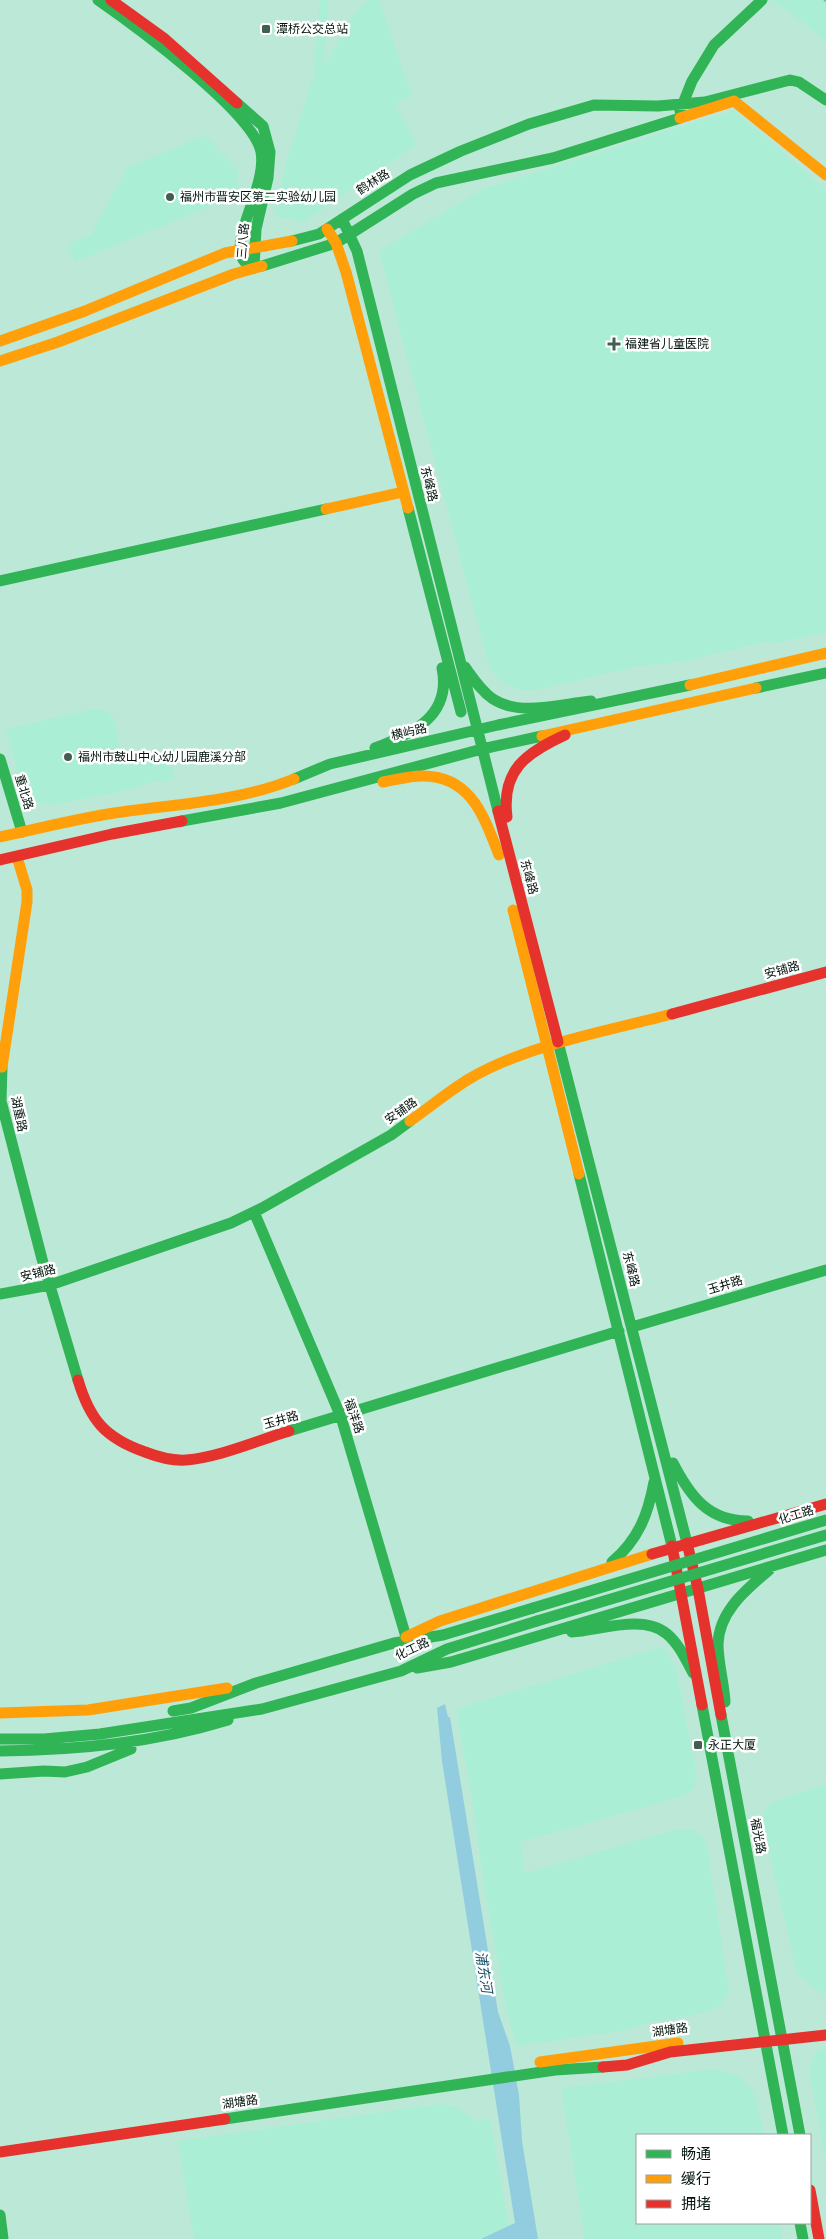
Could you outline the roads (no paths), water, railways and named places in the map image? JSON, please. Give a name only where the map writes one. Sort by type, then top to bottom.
[{"type":"main road","name":"三八路","points":[[98,0],[179,60],[243,121],[255,136],[261,151],[260,171],[240,249],[244,262],[254,268]]},
{"type":"main road","name":"三八路","points":[[111,0],[165,39],[263,126],[269,141],[272,160],[254,246],[254,268]]},
{"type":"main road","points":[[677,118],[692,81],[714,45],[762,0]]},
{"type":"main road","name":"鹤林路","points":[[0,341],[85,311],[240,249],[308,238],[327,229],[410,175],[460,150],[529,124],[594,105],[682,104],[719,100],[790,80],[800,82],[826,100]]},
{"type":"main road","points":[[0,361],[58,342],[254,268],[300,256],[336,243],[413,194],[436,183],[553,158],[734,101],[826,175]]},
{"type":"main road","name":"东峰路","points":[[342,219],[351,234],[360,259],[456,650],[472,732]]},
{"type":"main road","name":"东峰路","points":[[327,229],[336,243],[346,272],[427,584],[517,884],[619,1331],[672,1546]]},
{"type":"main road","points":[[0,581],[403,492]]},
{"type":"main road","points":[[330,764],[410,735],[428,722],[435,712],[445,682],[432,627],[427,584]]},
{"type":"main road","points":[[456,650],[481,691],[504,706],[527,708],[563,702],[622,699]]},
{"type":"main road","name":"横屿路","points":[[0,837],[108,814],[197,804],[247,794],[272,788],[330,764],[687,686],[826,653]]},
{"type":"main road","points":[[0,860],[112,834],[281,803],[477,751],[826,672]]},
{"type":"main road","points":[[517,884],[520,868],[504,802],[510,778],[518,765],[533,750],[584,727]]},
{"type":"main road","name":"东峰路","points":[[477,751],[499,855],[632,1327],[687,1543]]},
{"type":"main road","name":"重北路","points":[[0,760],[22,832]]},
{"type":"main road","points":[[337,788],[421,776],[447,779],[462,788],[477,805],[499,855]]},
{"type":"main road","name":"湖重路","points":[[16,856],[26,890],[27,902],[2,1065],[1,1101],[50,1285]]},
{"type":"main road","name":"安铺路","points":[[0,1294],[50,1285],[232,1223],[391,1135],[469,1079],[505,1062],[553,1046],[826,972]]},
{"type":"main road","name":"福洋路","points":[[254,1212],[341,1417],[406,1637]]},
{"type":"main road","name":"玉井路","points":[[632,1327],[826,1270]]},
{"type":"main road","name":"玉井路","points":[[50,1285],[86,1404],[104,1430],[127,1446],[157,1458],[175,1460],[207,1456],[341,1417],[619,1331]]},
{"type":"main road","points":[[659,1432],[680,1477],[694,1497],[708,1510],[728,1520],[736,1521],[784,1516]]},
{"type":"main road","points":[[606,1567],[623,1554],[641,1531],[651,1502],[655,1475]]},
{"type":"main road","points":[[394,1643],[440,1621],[606,1567],[672,1546],[826,1504]]},
{"type":"main road","name":"化工路","points":[[62,1726],[127,1719],[192,1708],[256,1683],[394,1643],[443,1635],[826,1520]]},
{"type":"main road","name":"化工路","points":[[0,1739],[44,1739],[100,1734],[262,1709],[401,1671],[447,1649],[826,1535]]},
{"type":"main road","name":"福光路","points":[[687,1543],[698,1589],[800,2134]]},
{"type":"main road","points":[[672,1546],[784,2134]]},
{"type":"main road","points":[[401,1671],[451,1662],[826,1550]]},
{"type":"main road","points":[[727,1744],[724,1676],[718,1646],[720,1631],[737,1600],[773,1566]]},
{"type":"main road","points":[[545,1634],[588,1632],[629,1623],[647,1623],[662,1631],[678,1645],[700,1687]]},
{"type":"main road","name":"化工路","points":[[0,1713],[88,1710],[143,1703],[256,1683]]},
{"type":"main road","points":[[0,1751],[74,1748],[164,1737],[194,1732],[262,1709]]},
{"type":"main road","points":[[0,1727],[15,1727]]},
{"type":"main road","points":[[0,1758],[44,1770],[66,1772],[87,1767],[115,1754],[164,1737]]},
{"type":"main road","points":[[0,1774],[44,1770]]},
{"type":"main road","name":"湖塘路","points":[[0,2141],[781,2034],[826,2025]]},
{"type":"main road","name":"湖塘路","points":[[781,2034],[826,2035]]},
{"type":"main road","name":"湖塘路","points":[[0,2152],[484,2075]]},
{"type":"main road","points":[[811,2196],[818,2239]]},
{"type":"main road","points":[[0,2215],[2,2239]]},
{"type":"main road","points":[[800,2224],[802,2239]]},
{"type":"water","name":"浦东河","points":[[445,1704],[448,1717],[450,1717],[498,2012],[510,2046],[519,2095],[522,2141],[538,2239],[481,2239],[515,2223],[442,1761],[437,1708]]},
{"type":"place","name":"潭桥公交总站","points":[[266,29]]},
{"type":"place","name":"福州市晋安区第二实验幼儿园","points":[[170,197]]},
{"type":"place","name":"福建省儿童医院","points":[[614,344]]},
{"type":"place","name":"福州市鼓山中心幼儿园鹿溪分部","points":[[68,757]]},
{"type":"place","name":"永正大厦","points":[[698,1745]]}]
